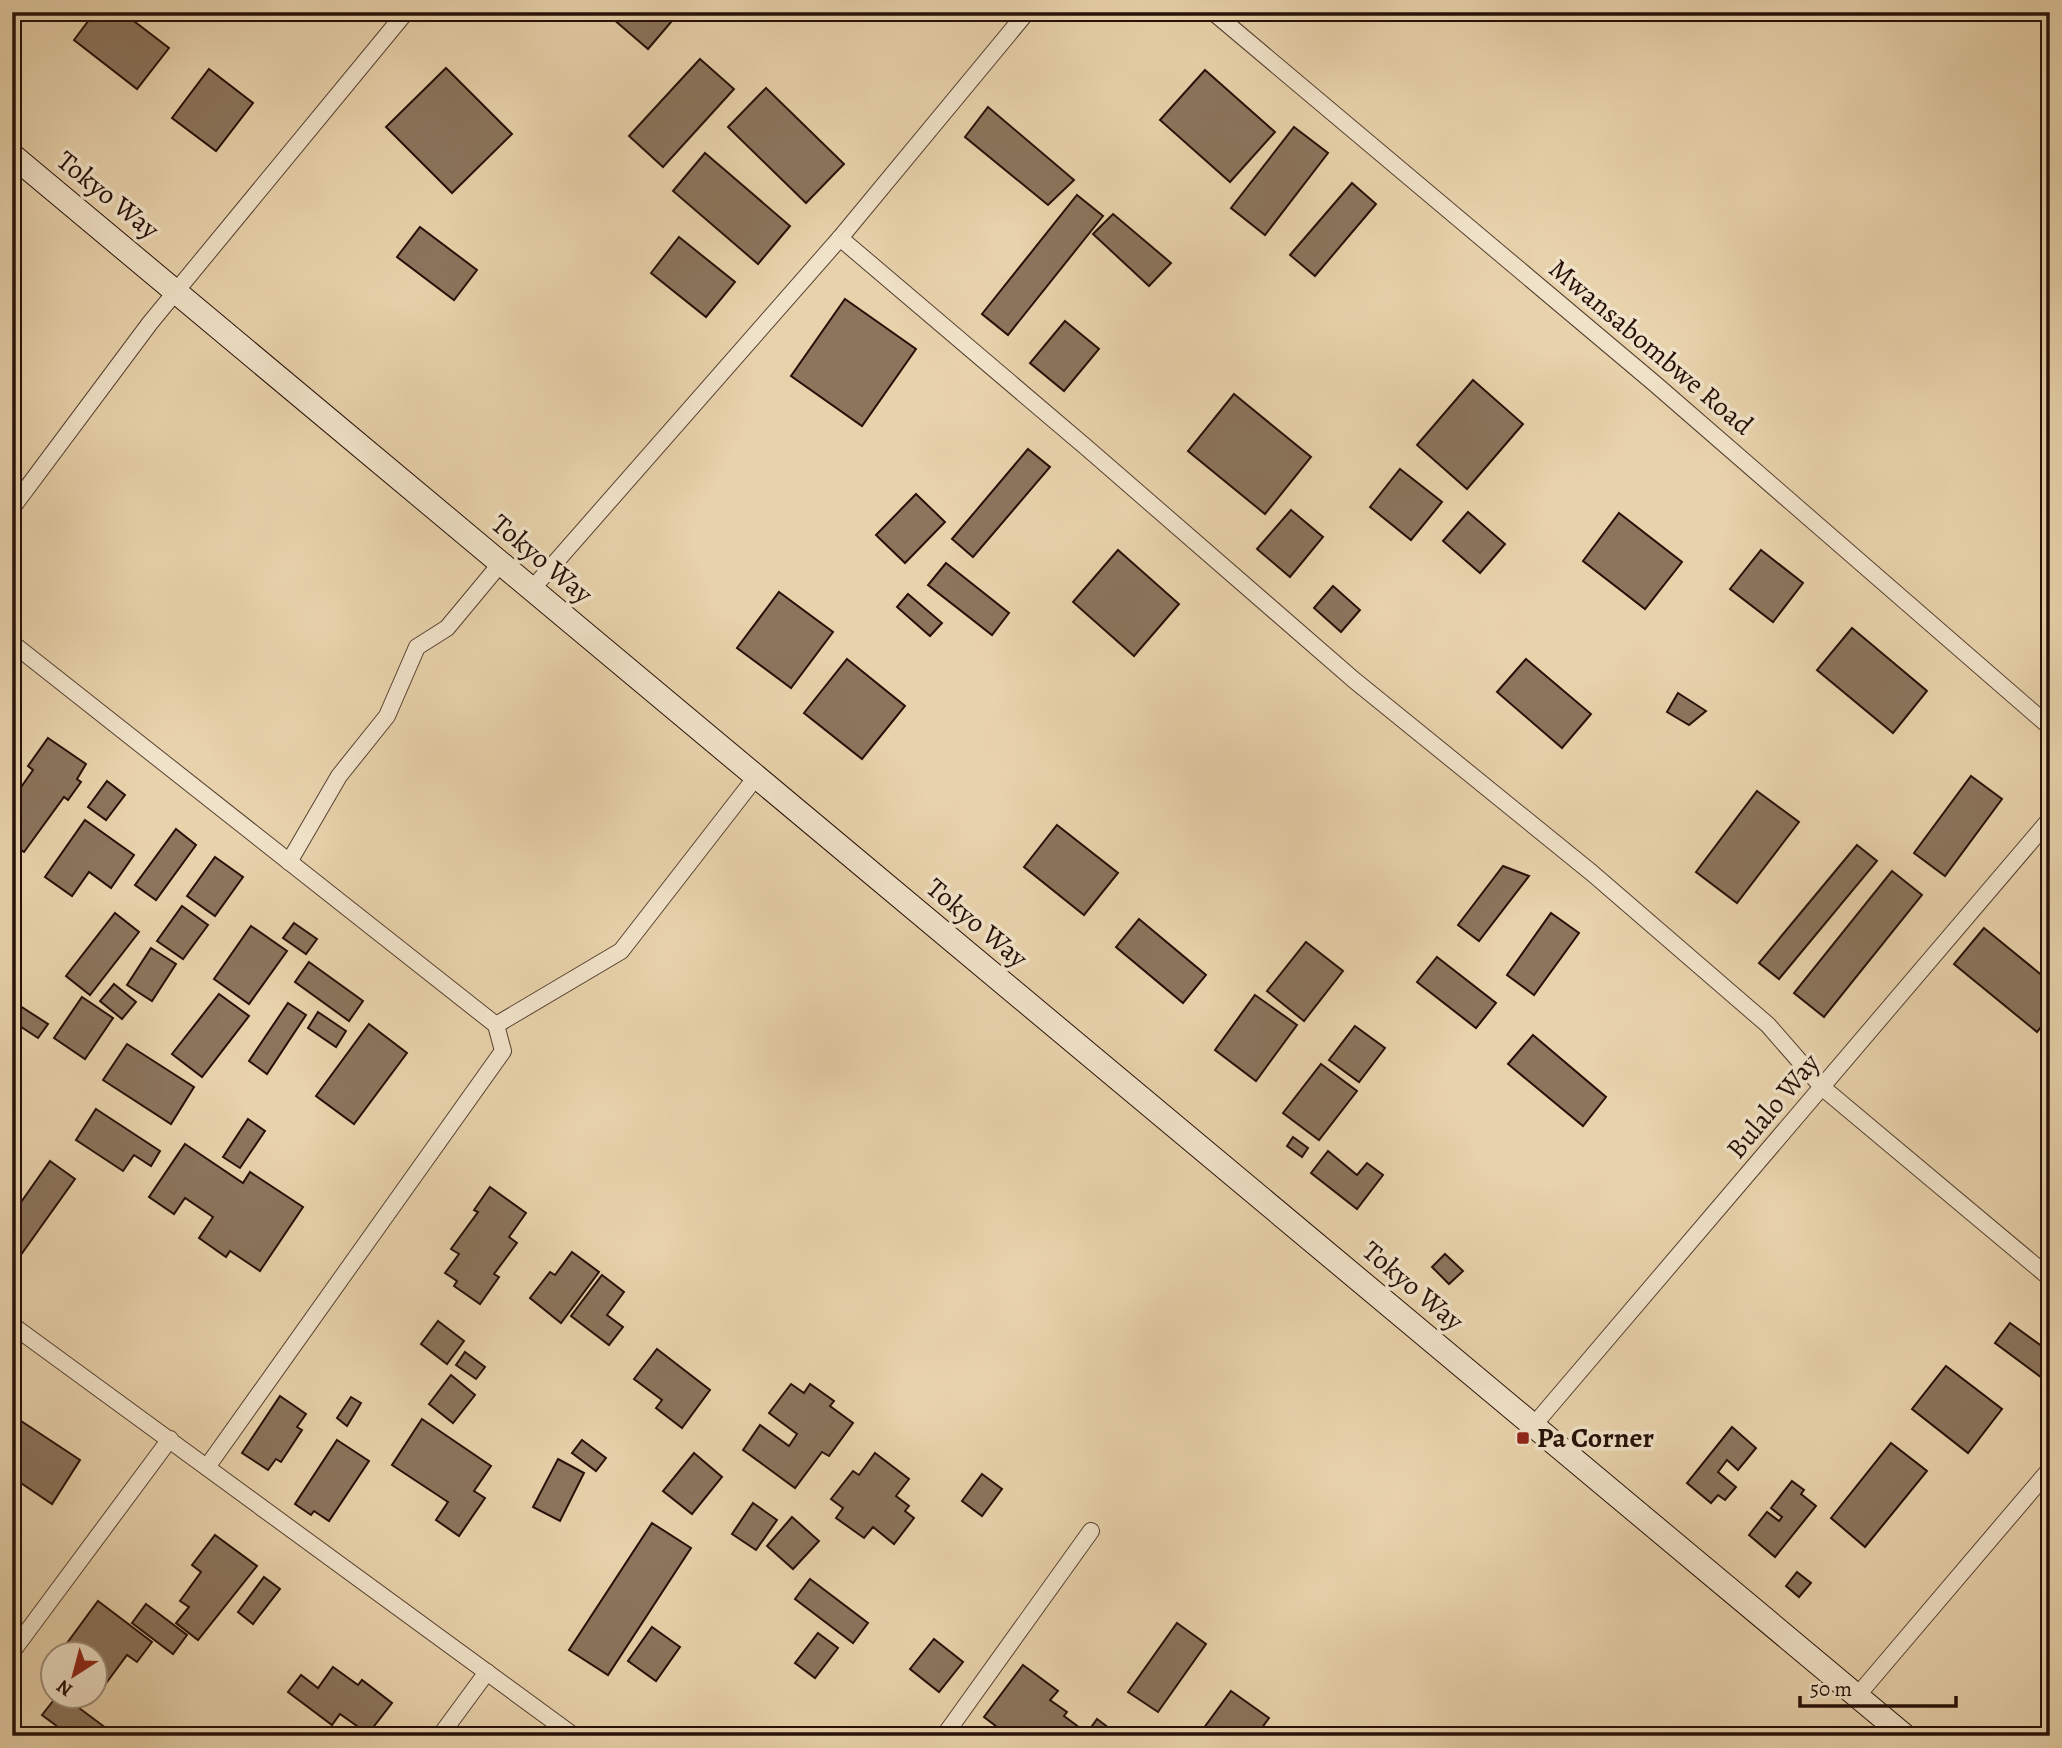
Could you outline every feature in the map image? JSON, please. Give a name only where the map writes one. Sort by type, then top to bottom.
[{"type":"street","points":[[12,508],[150,323],[406,12]]},
{"type":"street","points":[[532,589],[840,238],[1027,12]]},
{"type":"street","name":"Mwansabombwe Road","points":[[1213,12],[1654,383],[2050,727]]},
{"type":"street","name":"Tokyo Way","points":[[12,155],[1905,1736]]},
{"type":"street","points":[[840,238],[1087,447],[1353,680],[1602,882],[1768,1025],[1823,1088],[2050,1278]]},
{"type":"street","points":[[289,862],[339,776],[387,716],[416,647],[447,628],[501,564]]},
{"type":"street","points":[[12,643],[496,1025],[503,1051],[207,1467]]},
{"type":"street","points":[[496,1025],[621,951],[756,777]]},
{"type":"street","name":"Bulalo Way","points":[[1533,1426],[2050,819]]},
{"type":"street","points":[[12,1325],[574,1736]]},
{"type":"street","points":[[12,1652],[170,1439]]},
{"type":"street","points":[[1857,1696],[2050,1469]]},
{"type":"street","points":[[944,1736],[1091,1531]]},
{"type":"street","points":[[440,1736],[487,1672]]},
{"type":"building","points":[[95,12],[122,12],[169,48],[137,89],[74,40]]},
{"type":"building","points":[[605,12],[660,12],[671,22],[648,49]]},
{"type":"building","points":[[700,59],[734,89],[663,167],[629,136]]},
{"type":"building","points":[[446,68],[512,134],[452,193],[386,127]]},
{"type":"building","points":[[209,69],[253,103],[216,151],[172,118]]},
{"type":"building","points":[[1205,70],[1275,132],[1230,182],[1160,120]]},
{"type":"building","points":[[766,88],[844,164],[806,203],[728,127]]},
{"type":"building","points":[[988,107],[1074,180],[1048,205],[965,137]]},
{"type":"building","points":[[1294,127],[1328,153],[1265,235],[1231,208]]},
{"type":"building","points":[[705,153],[790,226],[758,264],[673,191]]},
{"type":"building","points":[[1352,183],[1376,204],[1315,276],[1290,255]]},
{"type":"building","points":[[1077,195],[1103,216],[1008,335],[982,314]]},
{"type":"building","points":[[1113,214],[1171,263],[1149,286],[1093,234]]},
{"type":"building","points":[[420,227],[477,270],[454,300],[397,257]]},
{"type":"building","points":[[679,237],[735,282],[706,317],[651,273]]},
{"type":"building","points":[[845,299],[916,349],[862,426],[791,376]]},
{"type":"building","points":[[1065,321],[1099,349],[1064,391],[1030,363]]},
{"type":"building","points":[[1473,380],[1523,424],[1467,489],[1417,445]]},
{"type":"building","points":[[1234,394],[1311,457],[1265,514],[1188,451]]},
{"type":"building","points":[[1028,449],[1050,467],[973,557],[952,539]]},
{"type":"building","points":[[1400,469],[1442,502],[1411,540],[1370,507]]},
{"type":"building","points":[[916,494],[945,522],[905,563],[876,535]]},
{"type":"building","points":[[1291,510],[1323,537],[1290,577],[1257,549]]},
{"type":"building","points":[[1468,512],[1505,544],[1480,573],[1443,541]]},
{"type":"building","points":[[1619,513],[1682,562],[1645,609],[1583,561]]},
{"type":"building","points":[[1118,550],[1179,604],[1134,656],[1073,602]]},
{"type":"building","points":[[1761,550],[1803,583],[1773,622],[1730,589]]},
{"type":"building","points":[[946,563],[1009,613],[992,635],[928,585]]},
{"type":"building","points":[[1333,586],[1360,610],[1341,632],[1314,608]]},
{"type":"building","points":[[779,592],[833,632],[791,688],[737,648]]},
{"type":"building","points":[[908,594],[942,623],[930,636],[897,607]]},
{"type":"building","points":[[1852,628],[1927,691],[1893,733],[1817,670]]},
{"type":"building","points":[[847,659],[905,706],[862,759],[804,713]]},
{"type":"building","points":[[1526,659],[1591,714],[1562,748],[1497,692]]},
{"type":"building","points":[[1678,693],[1706,711],[1689,725],[1667,712]]},
{"type":"building","points":[[48,738],[86,764],[77,779],[81,782],[68,800],[64,797],[24,852],[12,844],[12,800],[33,770],[28,766]]},
{"type":"building","points":[[1971,776],[2002,799],[1945,876],[1914,853]]},
{"type":"building","points":[[107,781],[125,795],[106,820],[88,807]]},
{"type":"building","points":[[1757,791],[1799,822],[1737,903],[1696,872]]},
{"type":"building","points":[[85,820],[134,855],[111,888],[89,872],[72,896],[45,877]]},
{"type":"building","points":[[1057,825],[1118,873],[1084,915],[1024,867]]},
{"type":"building","points":[[176,829],[196,845],[156,900],[135,885]]},
{"type":"building","points":[[1857,845],[1877,861],[1779,979],[1759,963]]},
{"type":"building","points":[[215,857],[243,877],[215,916],[187,896]]},
{"type":"building","points":[[1503,866],[1529,876],[1479,941],[1458,925]]},
{"type":"building","points":[[1892,871],[1922,895],[1824,1017],[1794,993]]},
{"type":"building","points":[[182,906],[208,925],[183,959],[157,941]]},
{"type":"building","points":[[115,913],[139,932],[90,995],[66,976]]},
{"type":"building","points":[[1551,913],[1579,933],[1534,995],[1507,975]]},
{"type":"building","points":[[1139,919],[1206,975],[1183,1003],[1116,947]]},
{"type":"building","points":[[294,923],[317,939],[306,954],[283,938]]},
{"type":"building","points":[[251,926],[287,951],[249,1004],[214,979]]},
{"type":"building","points":[[1984,928],[2050,982],[2050,1016],[2037,1032],[1954,964]]},
{"type":"building","points":[[1306,942],[1343,971],[1304,1021],[1267,991]]},
{"type":"building","points":[[151,948],[176,964],[152,1001],[127,985]]},
{"type":"building","points":[[1437,957],[1496,1003],[1476,1028],[1417,982]]},
{"type":"building","points":[[309,962],[363,1001],[349,1021],[295,982]]},
{"type":"building","points":[[114,984],[136,1002],[122,1019],[100,1001]]},
{"type":"building","points":[[219,994],[249,1016],[202,1077],[172,1054]]},
{"type":"building","points":[[1255,995],[1297,1025],[1256,1081],[1215,1050]]},
{"type":"building","points":[[82,997],[113,1018],[85,1059],[54,1038]]},
{"type":"building","points":[[14,1002],[48,1024],[38,1038],[12,1021]]},
{"type":"building","points":[[288,1003],[306,1015],[267,1074],[249,1061]]},
{"type":"building","points":[[318,1012],[346,1031],[336,1047],[308,1028]]},
{"type":"building","points":[[369,1024],[407,1053],[354,1124],[316,1096]]},
{"type":"building","points":[[1355,1026],[1385,1048],[1359,1082],[1329,1060]]},
{"type":"building","points":[[1533,1035],[1606,1097],[1583,1126],[1508,1064]]},
{"type":"building","points":[[127,1044],[194,1087],[171,1124],[103,1080]]},
{"type":"building","points":[[1321,1064],[1357,1091],[1319,1140],[1283,1113]]},
{"type":"building","points":[[96,1109],[160,1151],[151,1166],[134,1155],[123,1171],[76,1140]]},
{"type":"building","points":[[248,1119],[265,1131],[240,1168],[223,1157]]},
{"type":"building","points":[[1293,1137],[1308,1148],[1302,1157],[1287,1146]]},
{"type":"building","points":[[185,1144],[243,1183],[250,1172],[303,1207],[260,1271],[230,1251],[226,1257],[199,1238],[213,1217],[185,1198],[174,1214],[149,1197]]},
{"type":"building","points":[[1328,1151],[1357,1175],[1367,1163],[1383,1175],[1357,1209],[1311,1173]]},
{"type":"building","points":[[50,1161],[75,1179],[20,1256],[12,1250],[12,1215]]},
{"type":"building","points":[[490,1187],[526,1213],[509,1237],[517,1243],[494,1274],[499,1277],[480,1304],[454,1286],[457,1281],[445,1273],[459,1254],[451,1249],[478,1212],[474,1210]]},
{"type":"building","points":[[572,1252],[599,1272],[561,1323],[530,1298],[550,1272],[555,1275]]},
{"type":"building","points":[[1445,1254],[1463,1271],[1449,1284],[1432,1267]]},
{"type":"building","points":[[602,1275],[624,1292],[607,1315],[623,1327],[609,1345],[571,1316]]},
{"type":"building","points":[[438,1321],[464,1341],[447,1364],[421,1344]]},
{"type":"building","points":[[2010,1323],[2050,1352],[2050,1384],[1995,1343]]},
{"type":"building","points":[[657,1349],[710,1390],[682,1428],[656,1408],[662,1400],[634,1379]]},
{"type":"building","points":[[465,1352],[485,1367],[476,1379],[456,1365]]},
{"type":"building","points":[[1946,1366],[2002,1409],[1968,1453],[1912,1409]]},
{"type":"building","points":[[451,1375],[475,1395],[453,1423],[429,1404]]},
{"type":"building","points":[[791,1384],[804,1393],[810,1384],[834,1401],[830,1406],[853,1423],[829,1456],[822,1452],[795,1488],[743,1450],[760,1425],[789,1446],[797,1434],[769,1413]]},
{"type":"building","points":[[280,1396],[306,1414],[297,1427],[302,1430],[281,1462],[276,1459],[268,1470],[242,1453]]},
{"type":"building","points":[[351,1397],[361,1403],[347,1426],[337,1418]]},
{"type":"building","points":[[12,1415],[80,1460],[52,1504],[12,1477]]},
{"type":"building","points":[[422,1419],[491,1466],[474,1491],[485,1498],[459,1536],[436,1520],[448,1502],[392,1465]]},
{"type":"building","points":[[1732,1427],[1756,1448],[1738,1470],[1727,1460],[1718,1472],[1736,1487],[1725,1500],[1718,1495],[1711,1503],[1687,1483]]},
{"type":"building","points":[[337,1440],[369,1461],[329,1521],[314,1511],[311,1515],[295,1504]]},
{"type":"building","points":[[582,1440],[606,1458],[596,1471],[572,1453]]},
{"type":"building","points":[[1891,1443],[1927,1471],[1865,1547],[1831,1518]]},
{"type":"building","points":[[694,1453],[722,1477],[692,1514],[663,1491]]},
{"type":"building","points":[[875,1453],[909,1479],[896,1496],[909,1506],[905,1511],[914,1518],[894,1544],[873,1527],[864,1538],[836,1518],[843,1508],[831,1499],[853,1471],[859,1475]]},
{"type":"building","points":[[558,1459],[584,1473],[560,1521],[533,1507]]},
{"type":"building","points":[[982,1474],[1002,1489],[982,1516],[962,1501]]},
{"type":"building","points":[[1792,1481],[1804,1490],[1801,1494],[1816,1506],[1775,1557],[1749,1535],[1767,1512],[1779,1521],[1782,1517],[1771,1508]]},
{"type":"building","points":[[753,1503],[777,1520],[756,1550],[732,1534]]},
{"type":"building","points":[[792,1517],[819,1541],[793,1569],[767,1546]]},
{"type":"building","points":[[652,1523],[691,1548],[608,1675],[569,1650]]},
{"type":"building","points":[[215,1535],[257,1566],[198,1640],[176,1623],[189,1607],[180,1601],[201,1572],[192,1565]]},
{"type":"building","points":[[1797,1572],[1811,1583],[1799,1597],[1786,1586]]},
{"type":"building","points":[[264,1577],[280,1589],[253,1624],[238,1612]]},
{"type":"building","points":[[810,1579],[868,1623],[853,1643],[795,1599]]},
{"type":"building","points":[[98,1601],[152,1642],[137,1662],[127,1655],[108,1681],[108,1640],[69,1640]]},
{"type":"building","points":[[146,1604],[187,1635],[173,1654],[132,1623]]},
{"type":"building","points":[[1177,1623],[1206,1644],[1158,1712],[1128,1692]]},
{"type":"building","points":[[652,1627],[680,1647],[656,1681],[628,1661]]},
{"type":"building","points":[[818,1633],[838,1648],[815,1678],[795,1663]]},
{"type":"building","points":[[934,1639],[963,1662],[939,1692],[910,1669]]},
{"type":"building","points":[[1023,1665],[1058,1691],[1050,1700],[1067,1712],[1064,1716],[1084,1731],[1080,1736],[1009,1736],[984,1717]]},
{"type":"building","points":[[333,1667],[358,1685],[362,1680],[392,1703],[368,1734],[340,1714],[332,1725],[288,1692],[301,1675],[318,1688]]},
{"type":"building","points":[[1231,1691],[1269,1718],[1256,1736],[1198,1736]]},
{"type":"building","points":[[46,1710],[82,1710],[114,1734],[52,1736],[58,1727],[42,1715]]},
{"type":"building","points":[[1097,1719],[1113,1731],[1110,1736],[1085,1736]]},
{"type":"place","name":"Pa Corner","points":[[1523,1438]]}]
